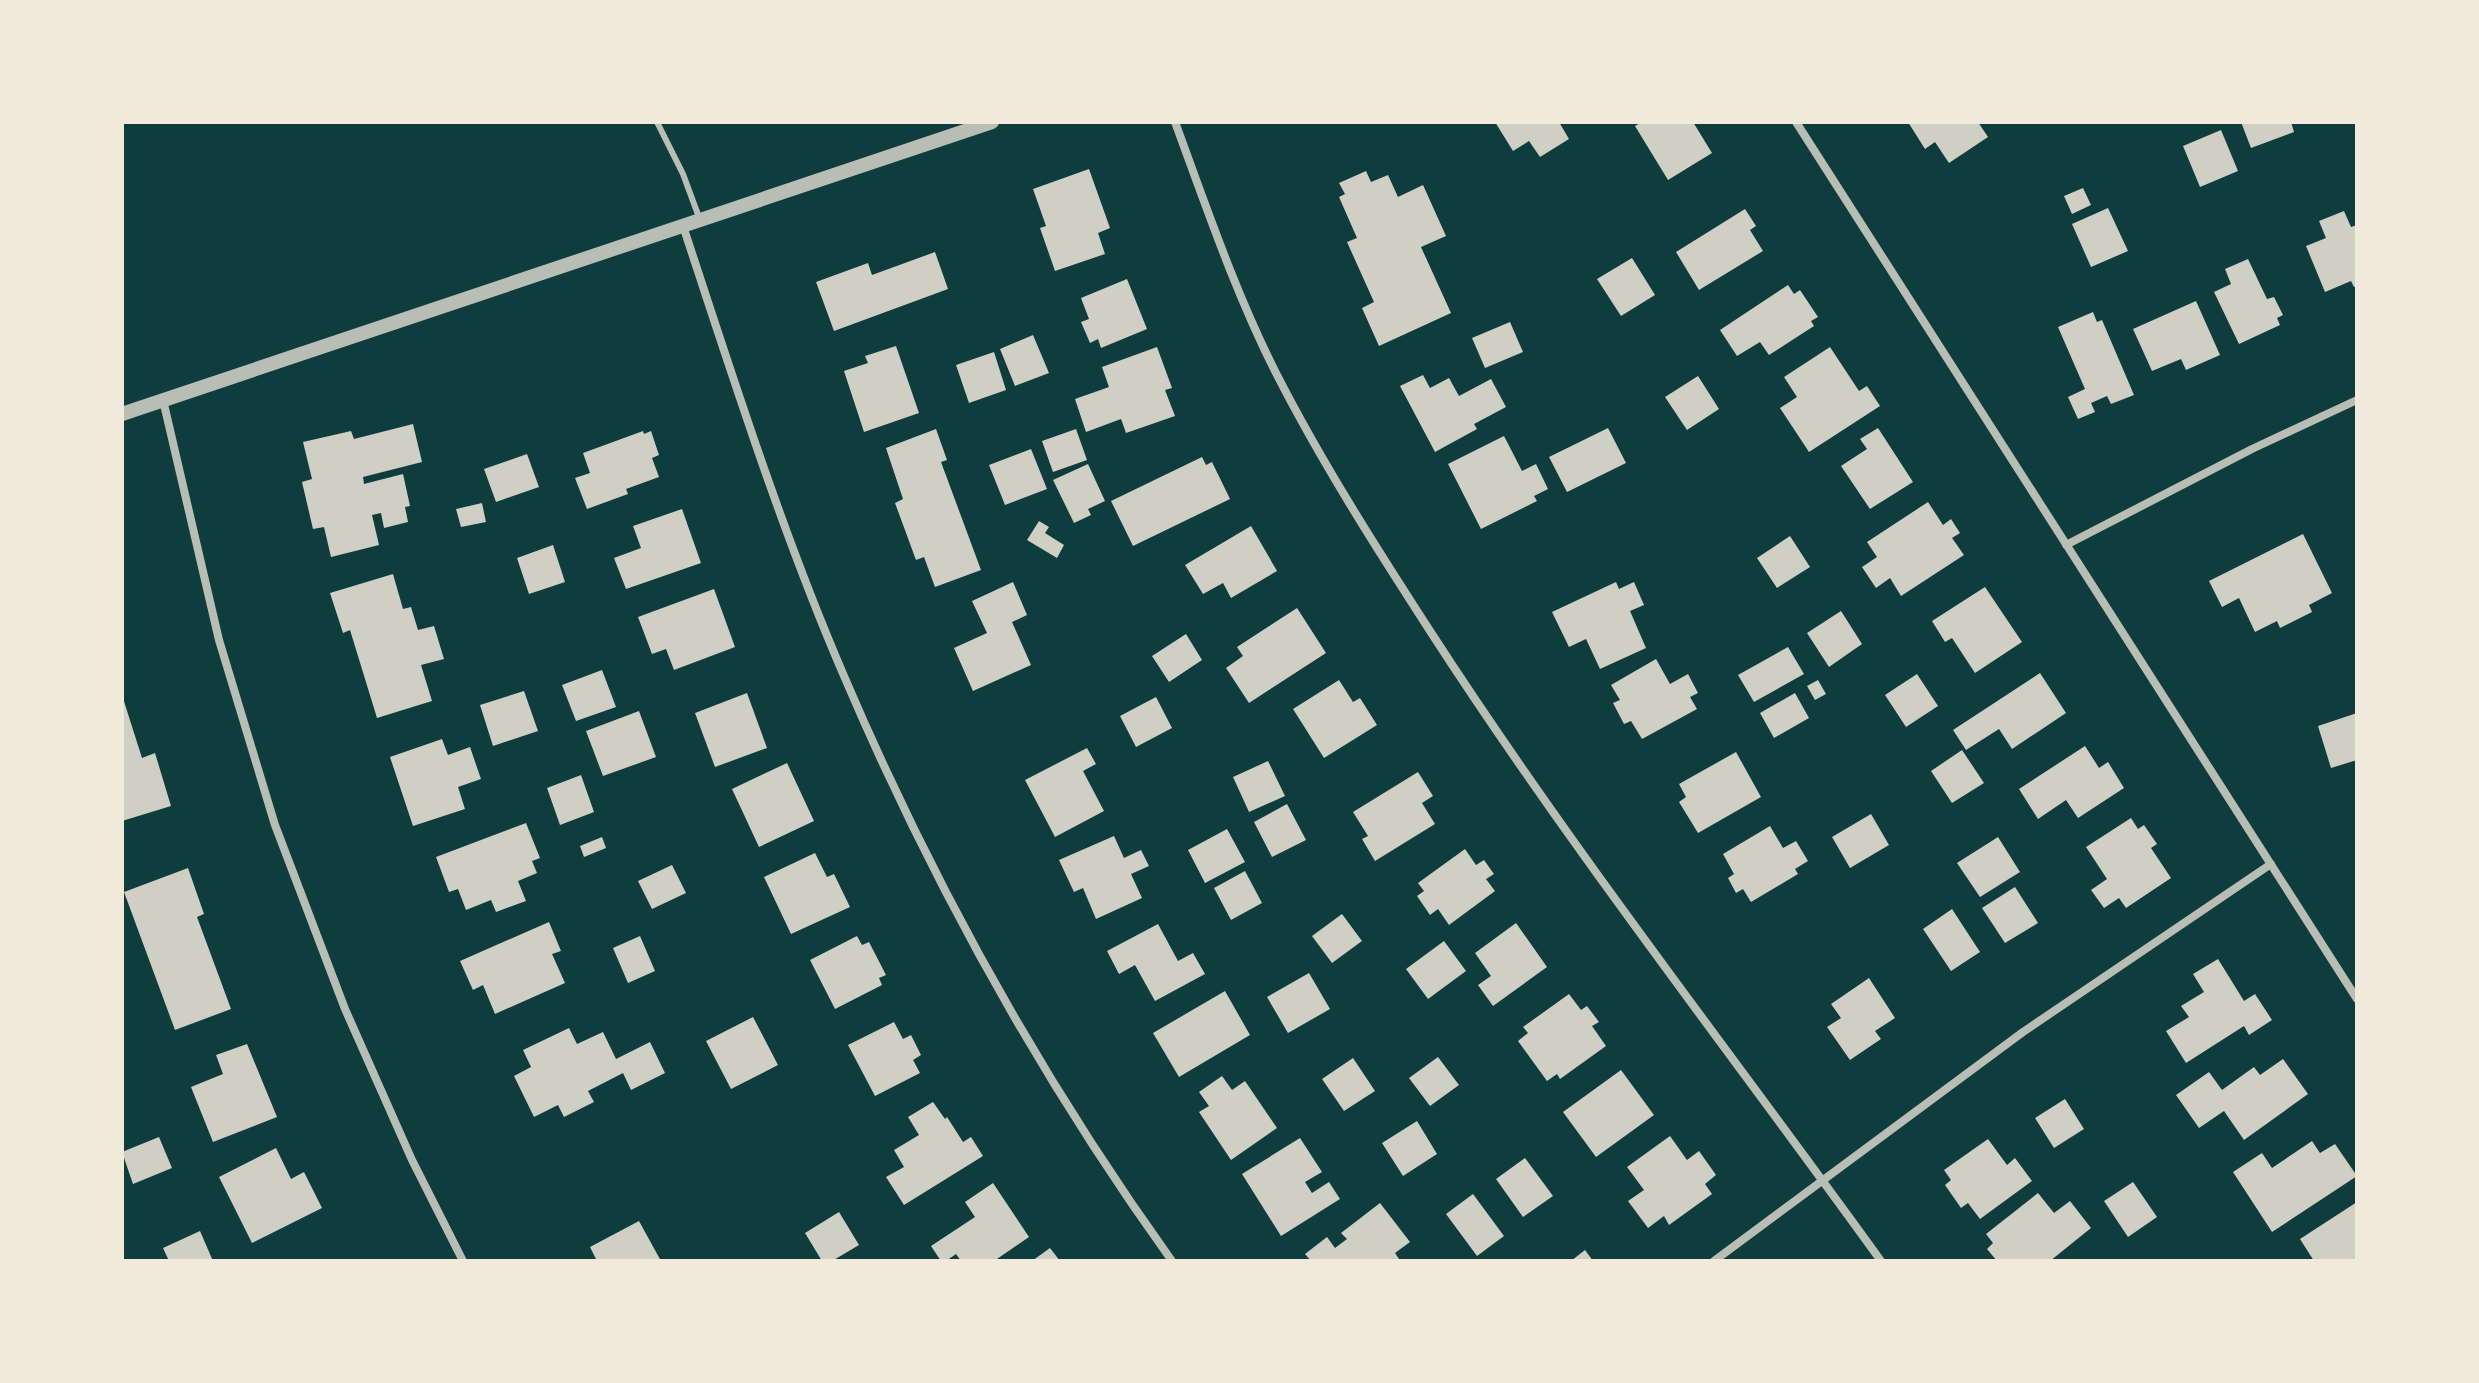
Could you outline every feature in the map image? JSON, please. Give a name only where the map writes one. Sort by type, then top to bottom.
[{"type":"street","points":[[122,414],[992,122]]},
{"type":"street","points":[[1175,122],[1251,320],[1302,421],[1368,532],[1530,780],[1881,1261]]},
{"type":"street","points":[[1796,122],[2357,999]]},
{"type":"street","points":[[683,226],[809,591],[886,772],[930,861],[1035,1051],[1097,1152],[1172,1261]]},
{"type":"street","points":[[163,400],[219,640],[275,825],[345,1009],[412,1160],[463,1261]]},
{"type":"street","points":[[2066,545],[2252,449],[2357,400]]},
{"type":"street","points":[[1714,1261],[2013,1039],[2271,864]]},
{"type":"lane","points":[[657,122],[683,174],[700,220]]},
{"type":"building","points":[[1495,122],[1559,122],[1569,139],[1540,157],[1529,141],[1513,151]]},
{"type":"building","points":[[1642,122],[1693,122],[1712,153],[1668,180],[1635,126]]},
{"type":"building","points":[[1908,122],[1978,122],[1988,137],[1949,163],[1935,142],[1925,149]]},
{"type":"building","points":[[2241,122],[2291,122],[2294,132],[2251,148]]},
{"type":"building","points":[[2221,130],[2238,171],[2200,187],[2183,146]]},
{"type":"building","points":[[1089,169],[1110,228],[1098,233],[1105,254],[1055,271],[1040,228],[1046,226],[1033,189]]},
{"type":"building","points":[[1366,171],[1371,182],[1388,175],[1398,197],[1423,185],[1446,236],[1421,247],[1451,313],[1379,346],[1362,308],[1374,302],[1347,242],[1357,238],[1339,197],[1345,194],[1339,183]]},
{"type":"building","points":[[2083,188],[2091,205],[2072,214],[2064,196]]},
{"type":"building","points":[[2108,208],[2128,251],[2091,267],[2072,224]]},
{"type":"building","points":[[1745,209],[1756,226],[1750,230],[1763,251],[1699,290],[1676,252]]},
{"type":"building","points":[[2344,211],[2351,227],[2357,225],[2357,286],[2354,287],[2351,281],[2325,292],[2306,246],[2326,238],[2319,221]]},
{"type":"building","points":[[935,252],[948,289],[834,331],[816,282],[868,263],[872,275]]},
{"type":"building","points":[[1632,258],[1655,295],[1621,316],[1597,279]]},
{"type":"building","points":[[2248,259],[2267,299],[2274,297],[2283,315],[2277,318],[2280,325],[2239,344],[2214,292],[2231,284],[2225,269]]},
{"type":"building","points":[[1127,279],[1147,329],[1101,348],[1098,339],[1090,343],[1081,322],[1089,319],[1081,298]]},
{"type":"building","points":[[1788,285],[1794,294],[1800,290],[1818,317],[1811,321],[1814,326],[1769,355],[1760,342],[1737,356],[1720,330]]},
{"type":"building","points":[[2196,301],[2220,355],[2186,370],[2181,359],[2152,371],[2133,329]]},
{"type":"building","points":[[2093,312],[2097,322],[2102,320],[2134,395],[2111,404],[2107,396],[2091,403],[2095,412],[2078,419],[2068,397],[2085,389],[2058,327]]},
{"type":"building","points":[[1510,322],[1523,352],[1485,368],[1472,338]]},
{"type":"building","points":[[1033,335],[1049,373],[1015,386],[1000,349]]},
{"type":"building","points":[[896,346],[919,413],[864,432],[844,371],[868,363],[865,356]]},
{"type":"building","points":[[1157,347],[1172,388],[1165,390],[1175,416],[1126,433],[1121,419],[1086,432],[1075,399],[1109,387],[1102,367]]},
{"type":"building","points":[[1830,347],[1859,391],[1867,386],[1880,406],[1809,452],[1780,408],[1797,397],[1784,377]]},
{"type":"building","points":[[994,352],[1006,390],[969,403],[956,365]]},
{"type":"building","points":[[1423,375],[1430,388],[1449,378],[1459,396],[1491,379],[1506,407],[1474,424],[1477,429],[1435,452],[1400,386]]},
{"type":"building","points":[[1698,376],[1719,409],[1687,430],[1665,397]]},
{"type":"building","points":[[413,424],[422,462],[363,477],[364,484],[403,474],[410,506],[405,507],[408,522],[384,528],[381,513],[372,515],[379,545],[331,557],[324,527],[313,529],[302,482],[312,479],[303,442],[351,431],[354,439]]},
{"type":"building","points":[[1608,428],[1626,463],[1567,492],[1549,457]]},
{"type":"building","points":[[1878,428],[1913,482],[1870,509],[1841,466],[1867,449],[1860,439]]},
{"type":"building","points":[[936,429],[947,460],[941,462],[981,570],[935,587],[924,557],[916,560],[895,503],[903,499],[886,448]]},
{"type":"building","points":[[1076,429],[1087,460],[1053,472],[1042,441]]},
{"type":"building","points":[[643,431],[644,434],[651,431],[659,455],[652,458],[659,477],[626,489],[628,494],[587,509],[575,478],[590,473],[583,453]]},
{"type":"building","points":[[1504,436],[1522,471],[1536,464],[1548,489],[1534,496],[1537,501],[1481,529],[1448,464]]},
{"type":"building","points":[[1031,449],[1047,489],[1005,505],[989,465]]},
{"type":"building","points":[[527,454],[539,487],[496,502],[484,469]]},
{"type":"building","points":[[1202,457],[1206,465],[1212,462],[1230,499],[1133,546],[1111,501]]},
{"type":"building","points":[[1088,464],[1105,501],[1088,509],[1091,515],[1074,523],[1053,480]]},
{"type":"building","points":[[1928,502],[1943,525],[1951,519],[1960,533],[1952,538],[1964,555],[1901,596],[1890,578],[1876,588],[1862,567],[1877,557],[1867,542]]},
{"type":"building","points":[[482,503],[486,522],[461,527],[456,509]]},
{"type":"building","points":[[682,509],[701,563],[626,589],[614,558],[641,548],[633,526]]},
{"type":"building","points":[[1039,521],[1049,527],[1045,533],[1064,545],[1057,558],[1027,540]]},
{"type":"building","points":[[1251,526],[1277,571],[1231,598],[1223,583],[1203,594],[1185,565]]},
{"type":"building","points":[[2303,534],[2332,593],[2309,605],[2312,612],[2280,628],[2277,621],[2255,632],[2239,598],[2222,607],[2209,581]]},
{"type":"building","points":[[1790,536],[1810,567],[1777,588],[1757,558]]},
{"type":"building","points":[[553,545],[565,582],[529,594],[517,558]]},
{"type":"building","points":[[393,574],[403,609],[411,607],[418,630],[434,626],[444,659],[421,665],[432,701],[377,718],[350,630],[343,633],[330,593]]},
{"type":"building","points":[[1013,582],[1027,615],[1012,622],[1031,665],[973,691],[954,648],[987,633],[972,601]]},
{"type":"building","points":[[1616,582],[1619,589],[1634,582],[1644,605],[1630,611],[1646,648],[1600,669],[1586,639],[1569,647],[1552,612]]},
{"type":"building","points":[[1985,587],[2022,642],[1975,673],[1952,638],[1945,642],[1932,621]]},
{"type":"building","points":[[714,589],[735,647],[674,670],[666,649],[652,654],[638,617]]},
{"type":"building","points":[[1297,608],[1326,653],[1249,703],[1226,668],[1243,656],[1237,647]]},
{"type":"building","points":[[1841,611],[1862,644],[1829,667],[1807,633]]},
{"type":"building","points":[[1186,634],[1202,660],[1169,682],[1152,656]]},
{"type":"building","points":[[1788,647],[1804,674],[1754,702],[1738,675]]},
{"type":"building","points":[[1656,659],[1670,684],[1688,674],[1698,693],[1690,697],[1697,709],[1642,739],[1631,721],[1624,724],[1613,703],[1620,700],[1611,685]]},
{"type":"building","points":[[602,670],[616,707],[576,721],[562,685]]},
{"type":"building","points":[[2040,673],[2066,713],[2012,749],[1999,729],[1966,750],[1953,730]]},
{"type":"building","points":[[1917,674],[1938,706],[1906,727],[1885,695]]},
{"type":"building","points":[[1339,680],[1353,702],[1360,698],[1377,725],[1324,758],[1293,709]]},
{"type":"building","points":[[1818,680],[1826,694],[1815,700],[1807,686]]},
{"type":"building","points":[[524,691],[538,731],[493,746],[480,705]]},
{"type":"building","points":[[747,693],[767,748],[715,767],[695,713]]},
{"type":"building","points":[[1795,693],[1809,718],[1774,738],[1760,713]]},
{"type":"building","points":[[122,695],[142,758],[155,753],[171,806],[122,821]]},
{"type":"building","points":[[1156,697],[1172,728],[1136,747],[1120,716]]},
{"type":"building","points":[[639,711],[656,757],[603,776],[586,731]]},
{"type":"building","points":[[2357,713],[2357,760],[2331,768],[2318,726]]},
{"type":"building","points":[[442,739],[448,755],[470,747],[481,779],[458,787],[465,809],[413,826],[390,757]]},
{"type":"building","points":[[2085,746],[2099,768],[2108,762],[2124,788],[2078,818],[2066,800],[2038,819],[2019,789]]},
{"type":"building","points":[[1087,748],[1096,764],[1083,771],[1104,811],[1055,837],[1025,780]]},
{"type":"building","points":[[1962,750],[1984,783],[1952,803],[1931,771]]},
{"type":"building","points":[[1736,752],[1761,797],[1698,833],[1679,802],[1686,797],[1679,784]]},
{"type":"building","points":[[1268,761],[1285,796],[1249,812],[1233,777]]},
{"type":"building","points":[[787,763],[814,821],[759,847],[732,789]]},
{"type":"building","points":[[1418,772],[1433,796],[1422,803],[1435,824],[1375,861],[1362,839],[1368,836],[1353,812]]},
{"type":"building","points":[[581,775],[594,812],[560,825],[547,788]]},
{"type":"building","points":[[1287,804],[1306,840],[1272,857],[1254,822]]},
{"type":"building","points":[[1871,814],[1889,845],[1850,868],[1832,837]]},
{"type":"building","points":[[2131,818],[2138,829],[2144,825],[2157,844],[2151,848],[2171,878],[2126,908],[2119,898],[2104,908],[2091,890],[2107,879],[2086,847]]},
{"type":"building","points":[[526,823],[540,858],[532,861],[537,873],[518,881],[526,901],[496,912],[491,900],[466,910],[458,889],[449,892],[436,857]]},
{"type":"building","points":[[1770,826],[1783,848],[1796,841],[1808,861],[1795,869],[1798,874],[1751,902],[1743,889],[1736,893],[1728,878],[1734,874],[1723,854]]},
{"type":"building","points":[[1227,829],[1245,862],[1205,883],[1188,850]]},
{"type":"building","points":[[1114,836],[1124,858],[1141,850],[1149,866],[1131,874],[1142,898],[1096,919],[1083,888],[1074,892],[1059,860]]},
{"type":"building","points":[[602,837],[606,848],[584,857],[580,846]]},
{"type":"building","points":[[1998,837],[2020,872],[1980,897],[1957,863]]},
{"type":"building","points":[[1465,849],[1476,865],[1484,860],[1494,874],[1486,879],[1495,891],[1449,925],[1438,909],[1430,915],[1417,896],[1424,891],[1418,883]]},
{"type":"building","points":[[815,853],[827,877],[834,874],[850,907],[791,934],[764,877]]},
{"type":"building","points":[[672,865],[686,893],[652,909],[638,881]]},
{"type":"building","points":[[188,868],[204,914],[197,917],[231,1009],[175,1030],[124,892]]},
{"type":"building","points":[[1245,871],[1262,903],[1231,920],[1214,888]]},
{"type":"building","points":[[2015,887],[2038,923],[2005,943],[1982,908]]},
{"type":"building","points":[[1952,909],[1980,952],[1951,971],[1923,929]]},
{"type":"building","points":[[1342,914],[1362,941],[1332,963],[1312,936]]},
{"type":"building","points":[[549,922],[561,951],[552,954],[565,983],[495,1014],[483,985],[473,990],[460,961]]},
{"type":"building","points":[[1516,923],[1547,967],[1493,1006],[1478,985],[1491,976],[1475,953]]},
{"type":"building","points":[[1158,924],[1178,961],[1193,953],[1205,974],[1155,1001],[1135,965],[1119,974],[1107,951]]},
{"type":"building","points":[[640,936],[655,971],[628,983],[613,948]]},
{"type":"building","points":[[857,936],[862,945],[869,942],[886,975],[879,978],[882,985],[835,1009],[810,960]]},
{"type":"building","points":[[1444,941],[1466,971],[1428,999],[1406,969]]},
{"type":"building","points":[[2218,959],[2244,1001],[2255,994],[2272,1020],[2249,1035],[2244,1026],[2186,1063],[2166,1031],[2189,1017],[2181,1006],[2204,992],[2193,974]]},
{"type":"building","points":[[1309,973],[1330,1009],[1288,1033],[1267,997]]},
{"type":"building","points":[[1869,978],[1895,1018],[1875,1031],[1881,1039],[1850,1060],[1827,1027],[1841,1018],[1831,1004]]},
{"type":"building","points":[[1225,991],[1250,1035],[1179,1077],[1153,1033]]},
{"type":"building","points":[[1569,994],[1581,1010],[1587,1006],[1599,1022],[1592,1026],[1606,1046],[1560,1079],[1557,1074],[1547,1081],[1518,1041],[1528,1033],[1523,1027]]},
{"type":"building","points":[[753,1017],[778,1065],[731,1089],[706,1041]]},
{"type":"building","points":[[894,1022],[903,1039],[911,1035],[921,1055],[913,1060],[920,1073],[875,1096],[848,1045]]},
{"type":"building","points":[[569,1028],[577,1044],[603,1032],[616,1059],[650,1042],[665,1073],[631,1090],[623,1073],[588,1091],[594,1102],[564,1117],[558,1105],[534,1117],[514,1076],[531,1067],[523,1050]]},
{"type":"building","points":[[247,1044],[277,1117],[213,1142],[191,1087],[223,1074],[216,1055]]},
{"type":"building","points":[[1438,1057],[1459,1085],[1430,1106],[1409,1078]]},
{"type":"building","points":[[1353,1058],[1375,1091],[1344,1111],[1322,1079]]},
{"type":"building","points":[[2283,1059],[2308,1094],[2244,1140],[2224,1111],[2199,1128],[2176,1095],[2209,1072],[2222,1090],[2254,1067],[2260,1075]]},
{"type":"building","points":[[1621,1070],[1654,1115],[1596,1157],[1563,1112]]},
{"type":"building","points":[[1222,1076],[1232,1090],[1245,1081],[1277,1128],[1231,1160],[1199,1112],[1209,1106],[1199,1092]]},
{"type":"building","points":[[2065,1099],[2084,1129],[2054,1148],[2035,1118]]},
{"type":"building","points":[[933,1102],[963,1142],[971,1137],[983,1156],[904,1205],[886,1177],[904,1167],[894,1150],[919,1135],[908,1117]]},
{"type":"building","points":[[1417,1121],[1437,1154],[1403,1176],[1382,1143]]},
{"type":"building","points":[[1670,1136],[1687,1160],[1699,1151],[1716,1175],[1705,1184],[1712,1194],[1669,1225],[1664,1216],[1648,1228],[1628,1201],[1644,1190],[1627,1167]]},
{"type":"building","points":[[159,1137],[172,1168],[133,1184],[122,1152]]},
{"type":"building","points":[[1300,1138],[1322,1172],[1305,1182],[1312,1193],[1329,1182],[1340,1199],[1281,1236],[1242,1174]]},
{"type":"building","points":[[1988,1139],[2007,1165],[2015,1158],[2032,1181],[1980,1219],[1968,1203],[1961,1208],[1945,1185],[1951,1180],[1944,1170]]},
{"type":"building","points":[[2312,1141],[2320,1153],[2335,1144],[2357,1176],[2272,1232],[2233,1172],[2262,1153],[2272,1168]]},
{"type":"building","points":[[276,1148],[291,1179],[304,1172],[322,1208],[252,1243],[219,1177]]},
{"type":"building","points":[[1525,1158],[1553,1196],[1523,1217],[1496,1179]]},
{"type":"building","points":[[2133,1182],[2157,1217],[2128,1237],[2104,1201]]},
{"type":"building","points":[[993,1183],[1029,1237],[994,1261],[961,1261],[956,1254],[941,1261],[931,1246],[975,1217],[965,1202]]},
{"type":"building","points":[[2038,1193],[2054,1213],[2070,1201],[2091,1228],[2050,1261],[1997,1261],[1987,1249],[1993,1243],[1986,1234]]},
{"type":"building","points":[[1473,1194],[1504,1236],[1477,1256],[1446,1214]]},
{"type":"building","points":[[2357,1202],[2357,1261],[2314,1261],[2300,1239]]},
{"type":"building","points":[[1380,1203],[1410,1242],[1395,1253],[1399,1259],[1311,1261],[1305,1254],[1327,1237],[1335,1248],[1347,1239],[1341,1233]]},
{"type":"building","points":[[839,1212],[859,1245],[832,1261],[822,1261],[805,1233]]},
{"type":"building","points":[[639,1221],[661,1261],[597,1261],[590,1247]]},
{"type":"building","points":[[200,1231],[213,1261],[169,1261],[163,1248]]},
{"type":"building","points":[[1050,1248],[1060,1261],[1032,1261]]},
{"type":"building","points":[[1585,1250],[1593,1261],[1571,1261]]}]
